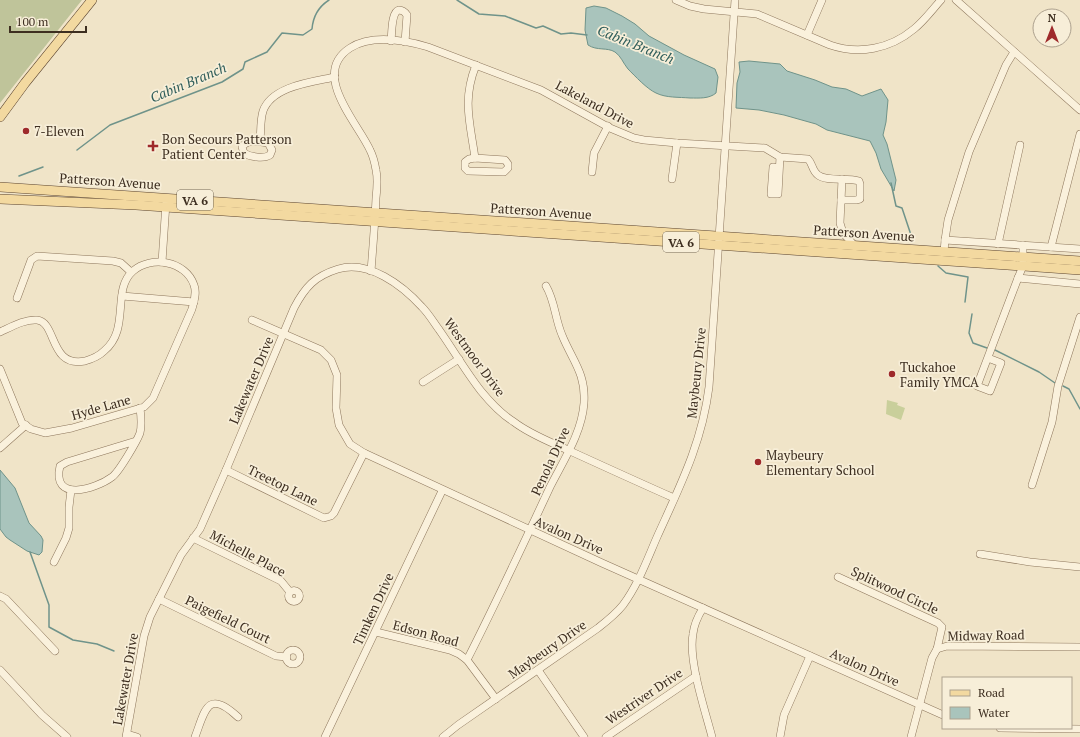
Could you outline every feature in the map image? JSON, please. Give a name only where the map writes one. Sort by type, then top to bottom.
[{"type":"main road","points":[[0,117],[92,0]]},
{"type":"main road","name":"Patterson Avenue","points":[[0,187],[166,202],[375,217],[1023,261],[1080,261]]},
{"type":"main road","name":"Patterson Avenue","points":[[0,199],[166,202]]},
{"type":"main road","name":"Patterson Avenue","points":[[719,240],[854,245],[944,252],[1023,261],[1080,270]]},
{"type":"street","points":[[676,0],[694,7],[757,14],[830,45],[848,50],[863,50],[879,47],[899,39],[914,29],[941,0]]},
{"type":"street","name":"Maybeury Drive","points":[[443,737],[611,618],[622,606],[638,579],[696,450],[707,405],[711,368],[736,0]]},
{"type":"street","points":[[807,35],[822,0]]},
{"type":"street","points":[[956,0],[1079,107]]},
{"type":"street","points":[[391,41],[394,15],[397,11],[401,10],[407,15],[405,42]]},
{"type":"street","name":"Lakeland Drive","points":[[335,77],[338,63],[347,50],[366,41],[405,42],[428,47],[541,90],[608,126],[634,138],[677,143],[765,148],[780,157],[808,160],[811,163],[814,172],[821,178],[859,180],[860,199],[841,200]]},
{"type":"street","points":[[944,252],[944,240],[948,220],[970,152],[1006,65],[1014,52]]},
{"type":"street","points":[[475,158],[467,104],[468,89],[476,65]]},
{"type":"street","points":[[260,142],[263,112],[266,104],[274,95],[304,84],[335,77],[335,86],[346,110],[371,151],[377,172],[371,271]]},
{"type":"street","points":[[592,172],[594,153],[608,126]]},
{"type":"street","points":[[1051,247],[1080,134]]},
{"type":"street","points":[[672,179],[677,143]]},
{"type":"street","points":[[998,244],[1020,145]]},
{"type":"street","points":[[779,168],[780,157]]},
{"type":"street","points":[[475,158],[505,160],[508,164],[508,168],[504,172],[468,171],[464,166],[465,162],[469,159],[475,158]]},
{"type":"street","points":[[842,179],[840,223],[842,230],[854,245]]},
{"type":"street","points":[[0,332],[29,320],[39,320],[45,325],[58,351],[69,360],[85,361],[98,356],[111,346],[119,326],[124,285],[131,272],[143,265],[162,262],[166,202]]},
{"type":"street","points":[[944,240],[1080,249]]},
{"type":"street","points":[[988,358],[1018,278],[1023,261],[1023,245]]},
{"type":"street","points":[[17,298],[31,260],[37,256],[113,261],[121,263],[131,272]]},
{"type":"street","name":"Hyde Lane","points":[[26,426],[45,433],[72,428],[140,408],[152,398],[194,302],[195,290],[188,274],[177,266],[162,262]]},
{"type":"street","name":"Lakewater Drive","points":[[127,735],[144,636],[150,617],[181,555],[200,529],[301,295],[312,282],[325,273],[342,268],[359,268],[371,271]]},
{"type":"street","name":"Westmoor Drive","points":[[371,271],[389,280],[402,289],[422,307],[482,391],[501,412],[527,431],[674,498]]},
{"type":"street","points":[[1018,278],[1080,284]]},
{"type":"street","name":"Penola Drive","points":[[467,660],[576,435],[581,418],[584,392],[580,372],[562,335],[552,296],[546,286]]},
{"type":"street","points":[[122,296],[194,302]]},
{"type":"street","points":[[1032,485],[1052,422],[1058,386],[1080,317]]},
{"type":"street","name":"Avalon Drive","points":[[252,320],[321,350],[331,360],[337,375],[336,408],[339,426],[350,444],[364,453],[638,579],[942,715]]},
{"type":"street","points":[[422,382],[459,359]]},
{"type":"street","points":[[0,369],[19,417],[22,423],[26,426],[0,448]]},
{"type":"street","points":[[136,441],[83,456],[60,466],[58,475],[62,484],[67,490],[78,491],[99,484],[113,477],[132,450],[136,441],[140,432],[140,408]]},
{"type":"street","name":"Treetop Lane","points":[[226,470],[324,518],[331,516],[334,513],[364,453]]},
{"type":"street","points":[[54,562],[66,538],[69,528],[71,490]]},
{"type":"street","name":"Timken Drive","points":[[325,737],[442,490]]},
{"type":"street","name":"Michelle Place","points":[[193,538],[281,582],[290,592]]},
{"type":"street","points":[[980,554],[1030,562],[1080,567]]},
{"type":"street","name":"Splitwood Circle","points":[[838,577],[938,623],[942,627],[937,649]]},
{"type":"street","points":[[0,596],[6,599],[55,651]]},
{"type":"street","name":"Paigefield Court","points":[[159,599],[276,656],[287,657]]},
{"type":"street","points":[[703,608],[697,619],[692,634],[692,648],[696,676],[712,737]]},
{"type":"street","name":"Edson Road","points":[[376,632],[450,650],[459,654],[467,660],[496,699]]},
{"type":"street","name":"Midway Road","points":[[911,737],[932,658],[937,649],[947,646],[1080,647]]},
{"type":"street","points":[[780,737],[784,715],[810,656]]},
{"type":"street","points":[[0,670],[42,715],[67,737]]},
{"type":"street","points":[[538,670],[584,737]]},
{"type":"street","name":"Westriver Drive","points":[[606,737],[696,676]]},
{"type":"street","points":[[195,737],[203,714],[212,704],[222,705],[238,717]]},
{"type":"street","points":[[127,735],[137,737]]},
{"type":"green space","points":[[0,0],[82,0],[0,103]]},
{"type":"green space","points":[[887,400],[898,403],[897,405],[905,408],[901,420],[886,414]]},
{"type":"water","points":[[594,6],[606,8],[622,16],[635,24],[649,36],[684,55],[715,69],[718,77],[716,93],[704,98],[668,97],[660,95],[649,89],[628,69],[615,52],[588,45],[585,30],[586,8]]},
{"type":"water","points":[[749,61],[780,64],[787,71],[832,87],[846,89],[862,96],[881,89],[888,100],[883,135],[887,144],[896,180],[894,191],[881,169],[870,141],[827,130],[816,124],[784,115],[759,110],[736,108],[737,83],[740,72],[739,62]]},
{"type":"water","points":[[0,470],[15,488],[29,523],[43,540],[42,552],[39,555],[27,551],[10,540],[0,529]]},
{"type":"waterway","name":"Cabin Branch","points":[[77,150],[110,125],[222,82],[243,69],[245,62],[267,52],[282,33],[303,35],[312,29],[317,12],[329,0]]},
{"type":"waterway","name":"Cabin Branch","points":[[457,0],[479,14],[505,16],[536,28],[543,26],[561,34],[571,33],[587,35]]},
{"type":"waterway","name":"Cabin Branch","points":[[19,176],[43,167]]},
{"type":"waterway","name":"Cabin Branch","points":[[891,183],[896,206],[902,208],[913,241]]},
{"type":"waterway","name":"Cabin Branch","points":[[938,266],[946,273],[968,277],[965,302]]},
{"type":"waterway","name":"Cabin Branch","points":[[972,314],[969,333],[973,343],[987,348]]},
{"type":"waterway","name":"Cabin Branch","points":[[995,350],[1039,372],[1055,383]]},
{"type":"waterway","name":"Cabin Branch","points":[[1063,386],[1069,389],[1080,409]]},
{"type":"waterway","points":[[30,552],[49,605],[49,627],[73,640],[97,644],[114,651]]},
{"type":"place","name":"7-Eleven","points":[[26,131]]},
{"type":"place","name":"Bon Secours Patterson Patient Center","points":[[153,146]]},
{"type":"place","name":"Tuckahoe Family YMCA","points":[[892,374]]},
{"type":"place","name":"Maybeury Elementary School","points":[[758,462]]}]
